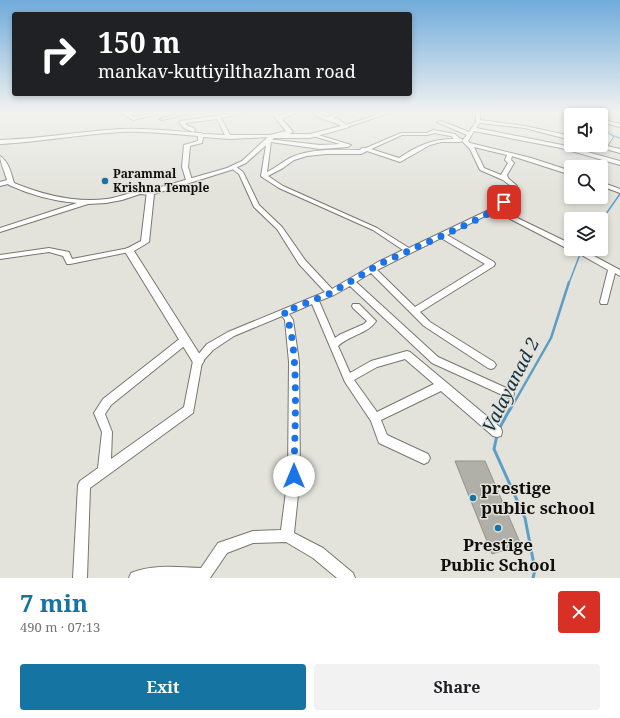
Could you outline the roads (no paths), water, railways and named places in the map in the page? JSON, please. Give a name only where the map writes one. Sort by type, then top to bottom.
[{"type":"street","points":[[0,142],[44,139]]},
{"type":"street","points":[[189,180],[185,167],[187,145],[200,142],[201,139]]},
{"type":"street","points":[[0,155],[6,166],[11,184],[29,192],[70,201],[91,201],[120,199],[144,191],[150,193],[233,167],[244,162],[269,139]]},
{"type":"street","points":[[264,176],[270,139]]},
{"type":"street","points":[[275,139],[320,147],[348,145]]},
{"type":"street","points":[[328,139],[400,160],[420,147],[436,140],[446,139]]},
{"type":"street","points":[[264,176],[292,159],[306,154],[326,152],[361,152],[364,149],[389,139]]},
{"type":"street","points":[[80,578],[84,485],[189,410],[198,361],[210,347],[231,334],[331,293],[380,264],[495,210],[512,195],[514,186],[505,179],[482,169],[467,139]]},
{"type":"street","points":[[471,139],[510,155],[564,171]]},
{"type":"street","points":[[485,139],[562,147],[620,163]]},
{"type":"street","points":[[608,148],[620,151]]},
{"type":"street","points":[[505,179],[504,175],[511,165],[508,160],[510,155]]},
{"type":"street","points":[[233,167],[241,173],[256,206],[280,228],[302,262],[331,293]]},
{"type":"street","points":[[264,176],[280,187],[375,230],[409,251]]},
{"type":"street","points":[[0,184],[10,181]]},
{"type":"street","points":[[608,187],[620,191]]},
{"type":"street","points":[[0,258],[49,250],[66,254],[70,262],[129,250],[145,242],[150,193]]},
{"type":"street","points":[[0,230],[91,201]]},
{"type":"street","points":[[495,210],[564,244]]},
{"type":"street","points":[[414,312],[492,264],[442,235]]},
{"type":"street","points":[[129,250],[198,361]]},
{"type":"street","points":[[588,256],[620,273]]},
{"type":"street","points":[[604,302],[612,269]]},
{"type":"street","points":[[372,270],[427,324],[491,365]]},
{"type":"street","points":[[351,282],[436,360],[509,394]]},
{"type":"street","points":[[314,300],[328,329],[333,345],[348,379],[375,418],[383,439],[424,458]]},
{"type":"street","points":[[333,345],[342,337],[367,326],[372,321],[356,306]]},
{"type":"street","points":[[284,312],[289,320],[294,362],[294,476],[287,536]]},
{"type":"street","points":[[104,471],[107,432],[99,413],[107,402],[185,340]]},
{"type":"street","points":[[348,379],[374,364],[407,355],[441,386],[497,432]]},
{"type":"street","points":[[375,418],[441,386]]},
{"type":"street","points":[[136,578],[162,573],[204,576],[223,548],[253,537],[287,536],[318,553],[348,578]]},
{"type":"waterway","name":"Valayanad 2","points":[[607,212],[620,194]]},
{"type":"waterway","name":"Valayanad 2","points":[[569,283],[579,256]]},
{"type":"waterway","name":"Valayanad 2","points":[[510,410],[551,338],[569,282]]},
{"type":"waterway","name":"Valayanad 2","points":[[499,429],[510,409]]},
{"type":"waterway","name":"Valayanad 2","points":[[497,435],[494,449],[525,518],[535,570],[533,578]]},
{"type":"place","name":"Parammal Krishna Temple","points":[[105,181]]},
{"type":"place","name":"prestige public school","points":[[473,498]]},
{"type":"place","name":"Prestige Public School","points":[[498,528]]}]
